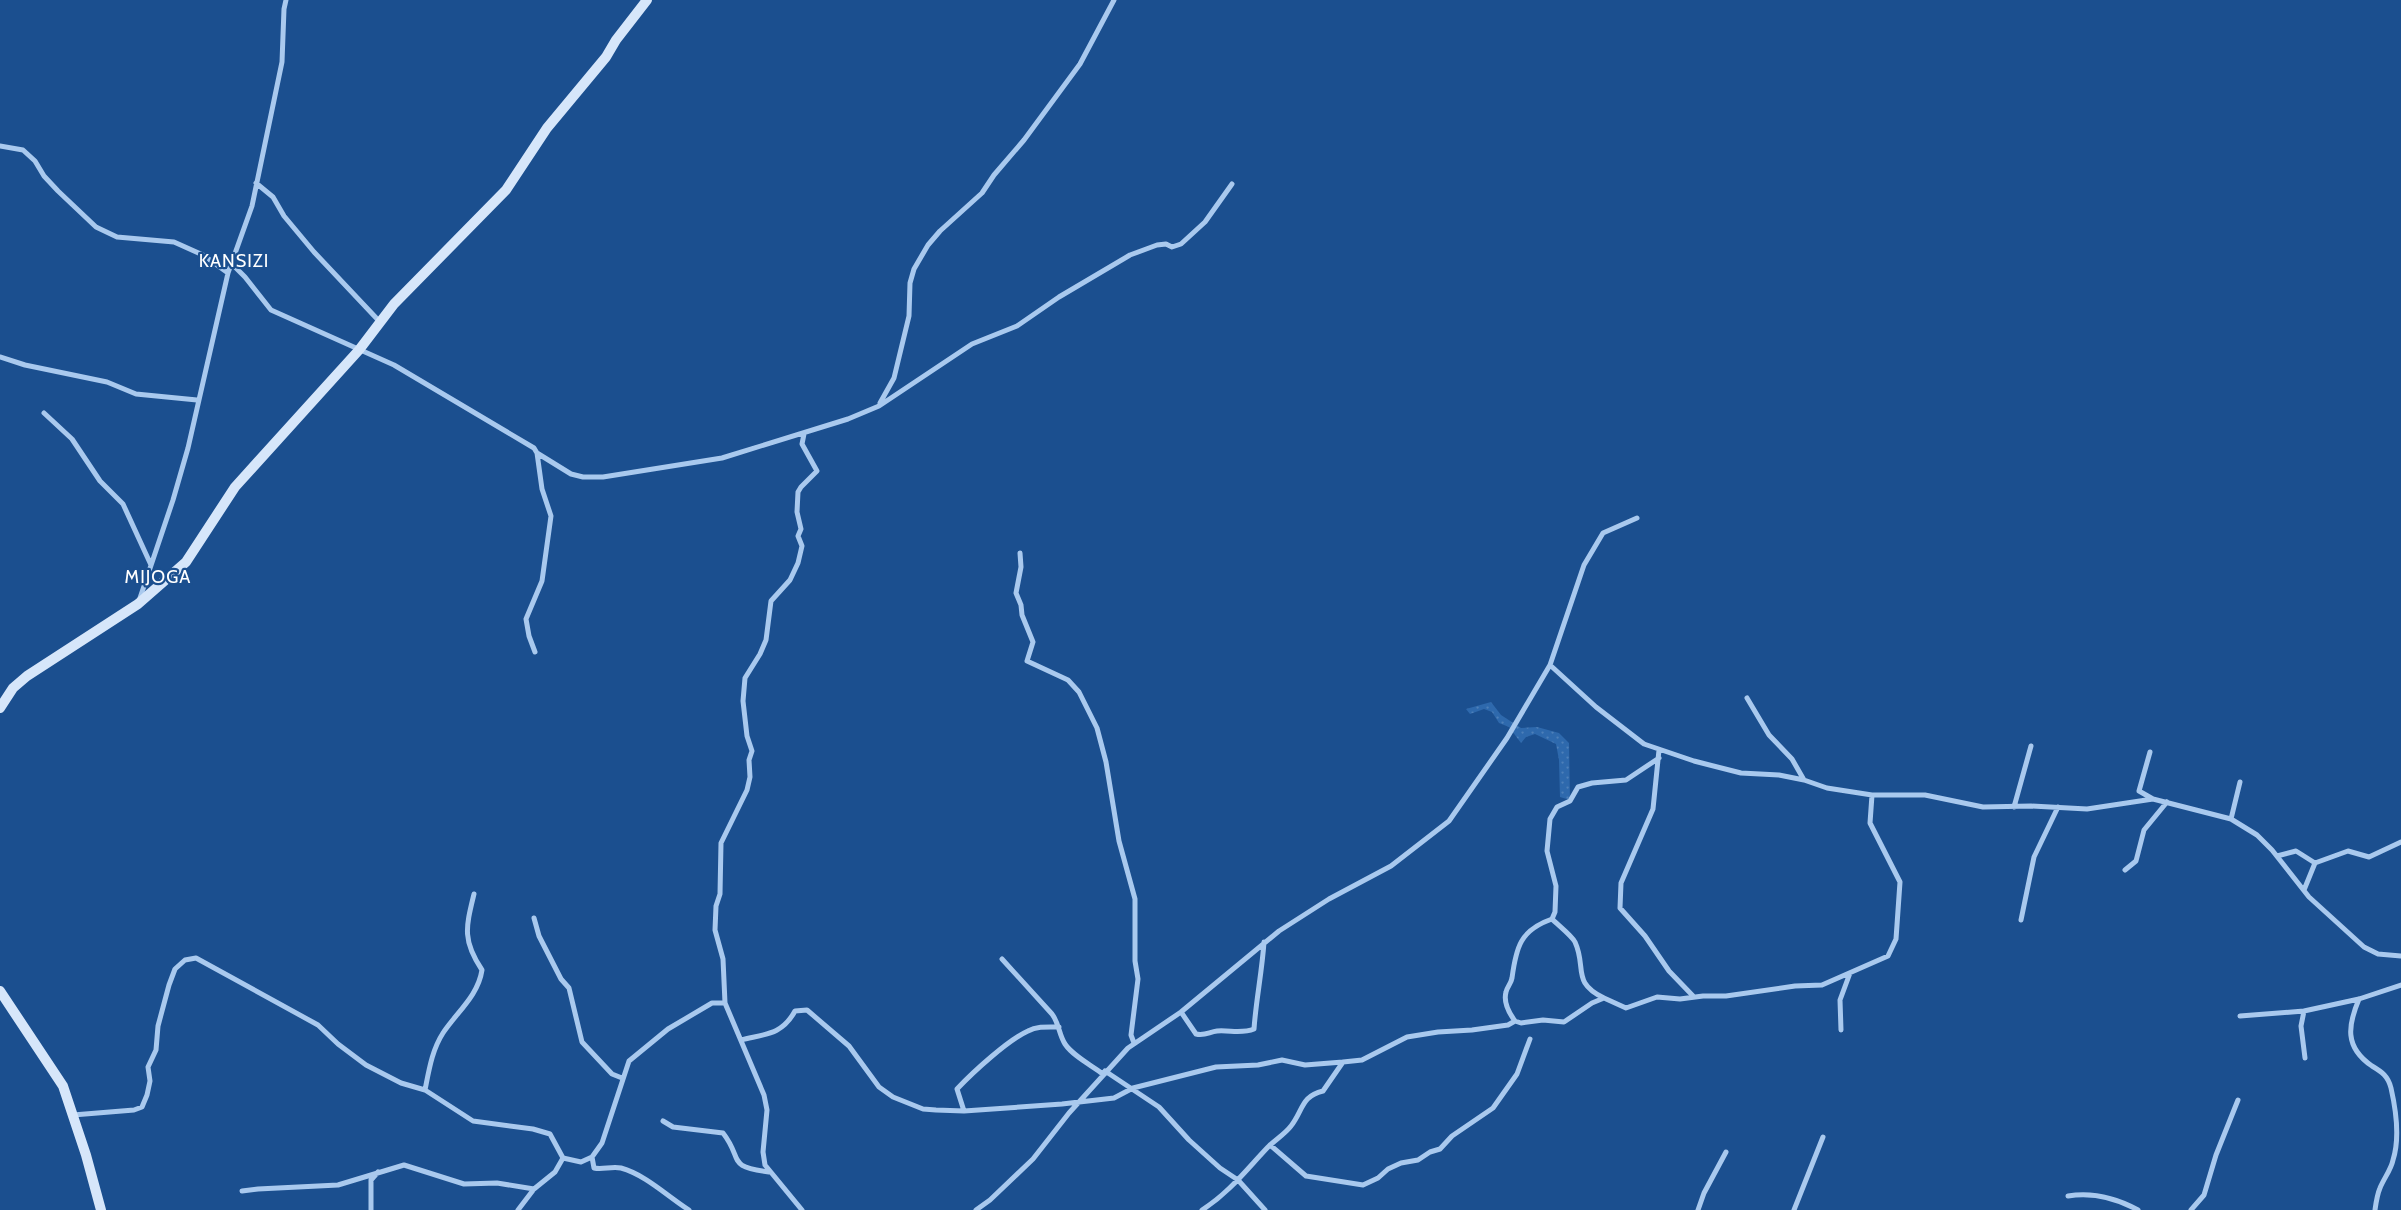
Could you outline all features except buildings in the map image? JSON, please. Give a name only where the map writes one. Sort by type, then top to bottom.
[{"type":"street","points":[[280,0],[284,9]]},
{"type":"street","points":[[138,604],[173,500],[188,448],[197,400],[228,273],[252,206],[282,62],[286,0]]},
{"type":"street","points":[[0,708],[13,688],[27,676],[138,604],[186,562],[235,487],[359,350],[380,322],[434,262],[506,190],[547,128],[606,57],[616,40],[647,0]]},
{"type":"street","points":[[879,406],[894,378],[909,316],[910,283],[925,250],[940,230],[982,193],[994,174],[1024,140],[1080,64],[1114,0]]},
{"type":"street","points":[[0,146],[23,150],[35,161],[44,176],[58,191],[96,226],[117,237],[174,242],[203,255],[228,273]]},
{"type":"street","points":[[256,182],[273,197],[284,216],[314,252],[380,322]]},
{"type":"street","points":[[537,453],[571,474],[583,477],[603,477],[722,458],[804,434],[879,406],[972,344],[1017,326],[1059,297],[1130,255],[1156,245],[1166,244],[1172,247],[1181,244],[1205,222],[1232,184]]},
{"type":"street","points":[[231,263],[245,277],[271,310],[394,365],[534,448],[537,453],[542,489],[551,516],[542,581],[526,620],[535,652]]},
{"type":"street","points":[[0,358],[42,369],[107,382],[136,394],[197,400]]},
{"type":"street","points":[[44,412],[72,439],[100,481],[123,504],[152,565]]},
{"type":"street","points":[[801,1210],[765,1165],[767,1110],[764,1095],[725,1003],[722,959],[715,930],[716,906],[720,894],[721,843],[747,790],[750,777],[749,760],[752,751],[747,736],[743,701],[745,678],[760,654],[766,640],[771,601],[790,580],[802,546],[798,536],[801,529],[797,512],[798,492],[817,471],[802,444],[804,434]]},
{"type":"street","points":[[976,1210],[990,1200],[1033,1159],[1104,1072],[1134,1043],[1181,1012],[1264,942],[1314,908],[1391,866],[1449,822],[1507,738],[1550,665],[1584,566],[1603,533],[1637,518]]},
{"type":"street","points":[[1020,553],[1021,567],[1016,593],[1021,605],[1022,615],[1034,642],[1028,661],[1068,680],[1079,692],[1097,728],[1106,762],[1119,841],[1135,899],[1135,961],[1138,979],[1131,1035],[1134,1043]]},
{"type":"street","points":[[1550,665],[1596,707],[1644,744],[1659,750],[1741,772],[1804,780],[1827,788],[1872,795],[1925,796],[1983,807],[2087,809],[2153,799]]},
{"type":"street","points":[[1747,698],[1769,735],[1792,759],[1804,780]]},
{"type":"street","points":[[2014,807],[2031,746]]},
{"type":"street","points":[[1659,750],[1653,809],[1622,883],[1620,908],[1645,936],[1669,972],[1694,996]]},
{"type":"street","points":[[2150,752],[2139,791],[2153,799],[2231,820],[2257,835],[2277,856],[2304,890],[2364,946],[2378,954],[2401,956]]},
{"type":"street","points":[[1552,920],[1556,886],[1547,852],[1550,820],[1556,807],[1570,801],[1578,787],[1592,783],[1626,780],[1659,758]]},
{"type":"street","points":[[2231,820],[2240,782]]},
{"type":"street","points":[[1552,920],[1574,940],[1583,983],[1594,994],[1626,1008],[1657,997],[1680,999],[1694,996],[1726,996],[1795,986],[1822,985],[1888,956],[1896,939],[1900,882],[1870,823],[1872,795]]},
{"type":"street","points":[[2125,870],[2136,861],[2144,830],[2167,802]]},
{"type":"street","points":[[2021,920],[2034,857],[2058,807]]},
{"type":"street","points":[[2304,890],[2315,863],[2348,851],[2369,857],[2401,842]]},
{"type":"street","points":[[2277,856],[2296,851],[2315,863]]},
{"type":"street","points":[[425,1090],[432,1058],[443,1034],[480,982],[482,970],[470,949],[467,925],[474,894]]},
{"type":"street","points":[[534,918],[539,936],[561,979],[569,988],[582,1042],[612,1074],[622,1078]]},
{"type":"street","points":[[1552,920],[1539,924],[1522,940],[1516,951],[1511,981],[1506,993],[1507,1010],[1521,1023],[1543,1020],[1564,1022],[1592,1003],[1604,998]]},
{"type":"street","points":[[1181,1012],[1196,1034],[1204,1036],[1216,1031],[1246,1032],[1254,1029],[1255,1003],[1262,970],[1264,942]]},
{"type":"street","points":[[73,1115],[134,1110],[142,1107],[150,1080],[148,1067],[156,1050],[158,1026],[169,985],[176,969],[185,960],[196,958],[318,1025],[338,1044],[366,1065],[401,1083],[425,1090],[473,1121],[533,1129],[550,1134],[564,1158],[581,1162],[592,1157],[602,1143],[629,1061],[668,1029],[712,1003],[725,1003]]},
{"type":"street","points":[[1002,959],[1052,1014],[1069,1049],[1133,1088],[1159,1108],[1189,1140],[1220,1168],[1238,1180],[1265,1210]]},
{"type":"street","points":[[1840,1030],[1840,1000],[1850,974]]},
{"type":"street","points":[[2240,1016],[2304,1011],[2359,999],[2401,985]]},
{"type":"street","points":[[0,991],[57,1074],[73,1115],[101,1210]]},
{"type":"street","points":[[2359,999],[2350,1021],[2350,1035],[2356,1050],[2370,1064],[2384,1073],[2391,1087],[2398,1139],[2393,1161],[2379,1190],[2375,1210]]},
{"type":"street","points":[[740,1040],[772,1033],[784,1027],[795,1011],[807,1010],[849,1046],[880,1087],[892,1097],[923,1109],[964,1111],[1114,1098],[1133,1088],[1216,1067],[1258,1065],[1282,1060],[1305,1065],[1362,1060],[1407,1037],[1508,1025],[1516,1020]]},
{"type":"street","points":[[2304,1011],[2301,1026],[2305,1058]]},
{"type":"street","points":[[964,1111],[958,1089],[982,1065],[1010,1041],[1029,1030],[1046,1026],[1059,1028]]},
{"type":"street","points":[[1270,1145],[1306,1176],[1363,1185],[1378,1178],[1388,1169],[1401,1163],[1418,1160],[1430,1152],[1440,1149],[1452,1136],[1493,1108],[1517,1074],[1530,1039]]},
{"type":"street","points":[[1202,1210],[1216,1201],[1270,1145],[1291,1127],[1305,1102],[1312,1094],[1323,1091],[1343,1062]]},
{"type":"street","points":[[2191,1210],[2204,1195],[2216,1155],[2238,1100]]},
{"type":"street","points":[[663,1121],[673,1127],[723,1133],[737,1163],[750,1169],[769,1172]]},
{"type":"street","points":[[1794,1210],[1823,1137]]},
{"type":"street","points":[[1698,1210],[1704,1193],[1726,1152]]},
{"type":"street","points":[[592,1157],[594,1168],[601,1170],[611,1167],[638,1174],[689,1210]]},
{"type":"street","points":[[518,1210],[534,1189],[555,1172],[564,1158]]},
{"type":"street","points":[[242,1191],[338,1185],[378,1171],[404,1165],[464,1184],[497,1183],[534,1189]]},
{"type":"street","points":[[371,1210],[371,1180],[378,1171]]},
{"type":"street","points":[[2068,1196],[2089,1194],[2111,1198],[2138,1210]]},
{"type":"shaded area","points":[[1491,702],[1501,715],[1521,728],[1537,727],[1559,733],[1569,743],[1570,800],[1560,797],[1559,760],[1556,744],[1535,734],[1526,737],[1521,743],[1509,727],[1499,723],[1492,712],[1484,709],[1470,714],[1466,709]]},
{"type":"district","name":"KANSIZI","points":[[234,261]]},
{"type":"district","name":"MIJOGA","points":[[158,577]]}]
